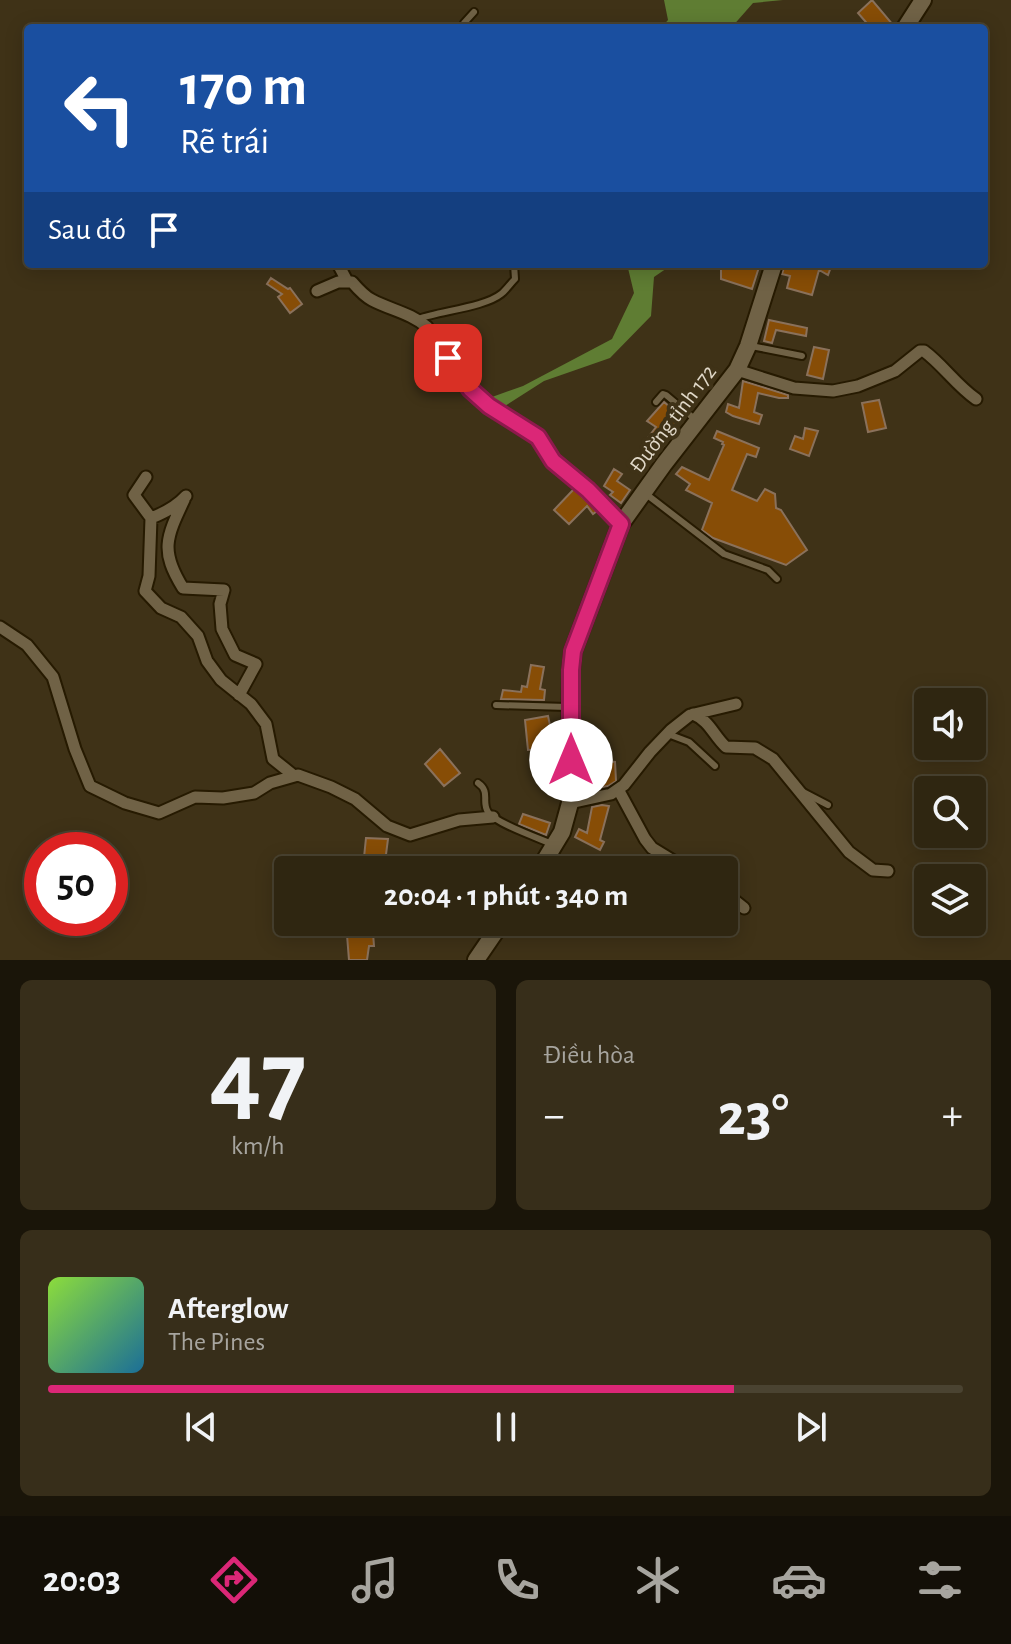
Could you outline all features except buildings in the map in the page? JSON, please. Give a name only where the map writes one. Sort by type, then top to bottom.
[{"type":"main road","points":[[908,24],[923,0]]},
{"type":"main road","name":"Đường tỉnh 172","points":[[548,856],[562,832],[570,803],[573,651],[621,524],[737,370],[748,346],[773,268]]},
{"type":"main road","points":[[476,960],[492,936]]},
{"type":"street","points":[[340,268],[347,281]]},
{"type":"street","points":[[317,291],[338,282],[352,282],[371,300],[418,319],[427,327],[470,389],[489,406],[538,437],[553,461],[588,490],[621,524]]},
{"type":"street","points":[[737,370],[794,388],[833,391],[858,386],[895,371],[924,351],[976,399]]},
{"type":"street","points":[[146,477],[134,495],[151,518],[149,576],[145,591],[161,608],[181,617],[198,636],[207,661],[221,680],[251,704],[266,724],[273,759],[293,775]]},
{"type":"street","points":[[151,518],[164,514],[186,496],[168,539],[170,567],[183,588],[224,590],[220,604],[222,629],[235,655],[256,664],[239,695]]},
{"type":"street","points":[[0,627],[27,645],[53,677],[90,786],[125,803],[159,813],[195,797],[223,798],[254,793],[270,783],[298,775],[355,799],[387,826],[410,835],[459,820],[493,817]]},
{"type":"street","points":[[570,803],[611,794],[624,785],[650,752],[684,719],[736,704]]},
{"type":"street","points":[[693,714],[704,718],[726,747],[755,748],[773,759],[849,852],[873,870],[888,871]]},
{"type":"street","points":[[618,789],[645,839],[665,856]]},
{"type":"street","points":[[738,903],[744,908]]},
{"type":"lane","points":[[464,24],[474,12]]},
{"type":"lane","points":[[418,319],[499,296],[515,279],[514,268]]},
{"type":"lane","points":[[748,346],[802,356]]},
{"type":"lane","points":[[656,402],[663,394],[666,395],[697,421]]},
{"type":"lane","points":[[643,491],[724,554],[768,570],[777,579]]},
{"type":"lane","points":[[496,705],[571,707]]},
{"type":"lane","points":[[668,734],[689,742],[715,766]]},
{"type":"lane","points":[[478,783],[485,790],[486,808],[493,817],[555,845]]},
{"type":"lane","points":[[800,791],[828,805]]},
{"type":"shaded area","points":[[664,0],[783,0],[753,3],[735,24],[664,24],[668,20]]},
{"type":"shaded area","points":[[628,268],[667,268],[654,277],[651,316],[610,358],[544,381],[505,406],[492,397],[523,386],[612,339],[634,293]]},
{"type":"route","points":[[448,358],[470,389],[489,406],[538,437],[553,461],[588,490],[621,524],[573,651],[571,760]]}]
